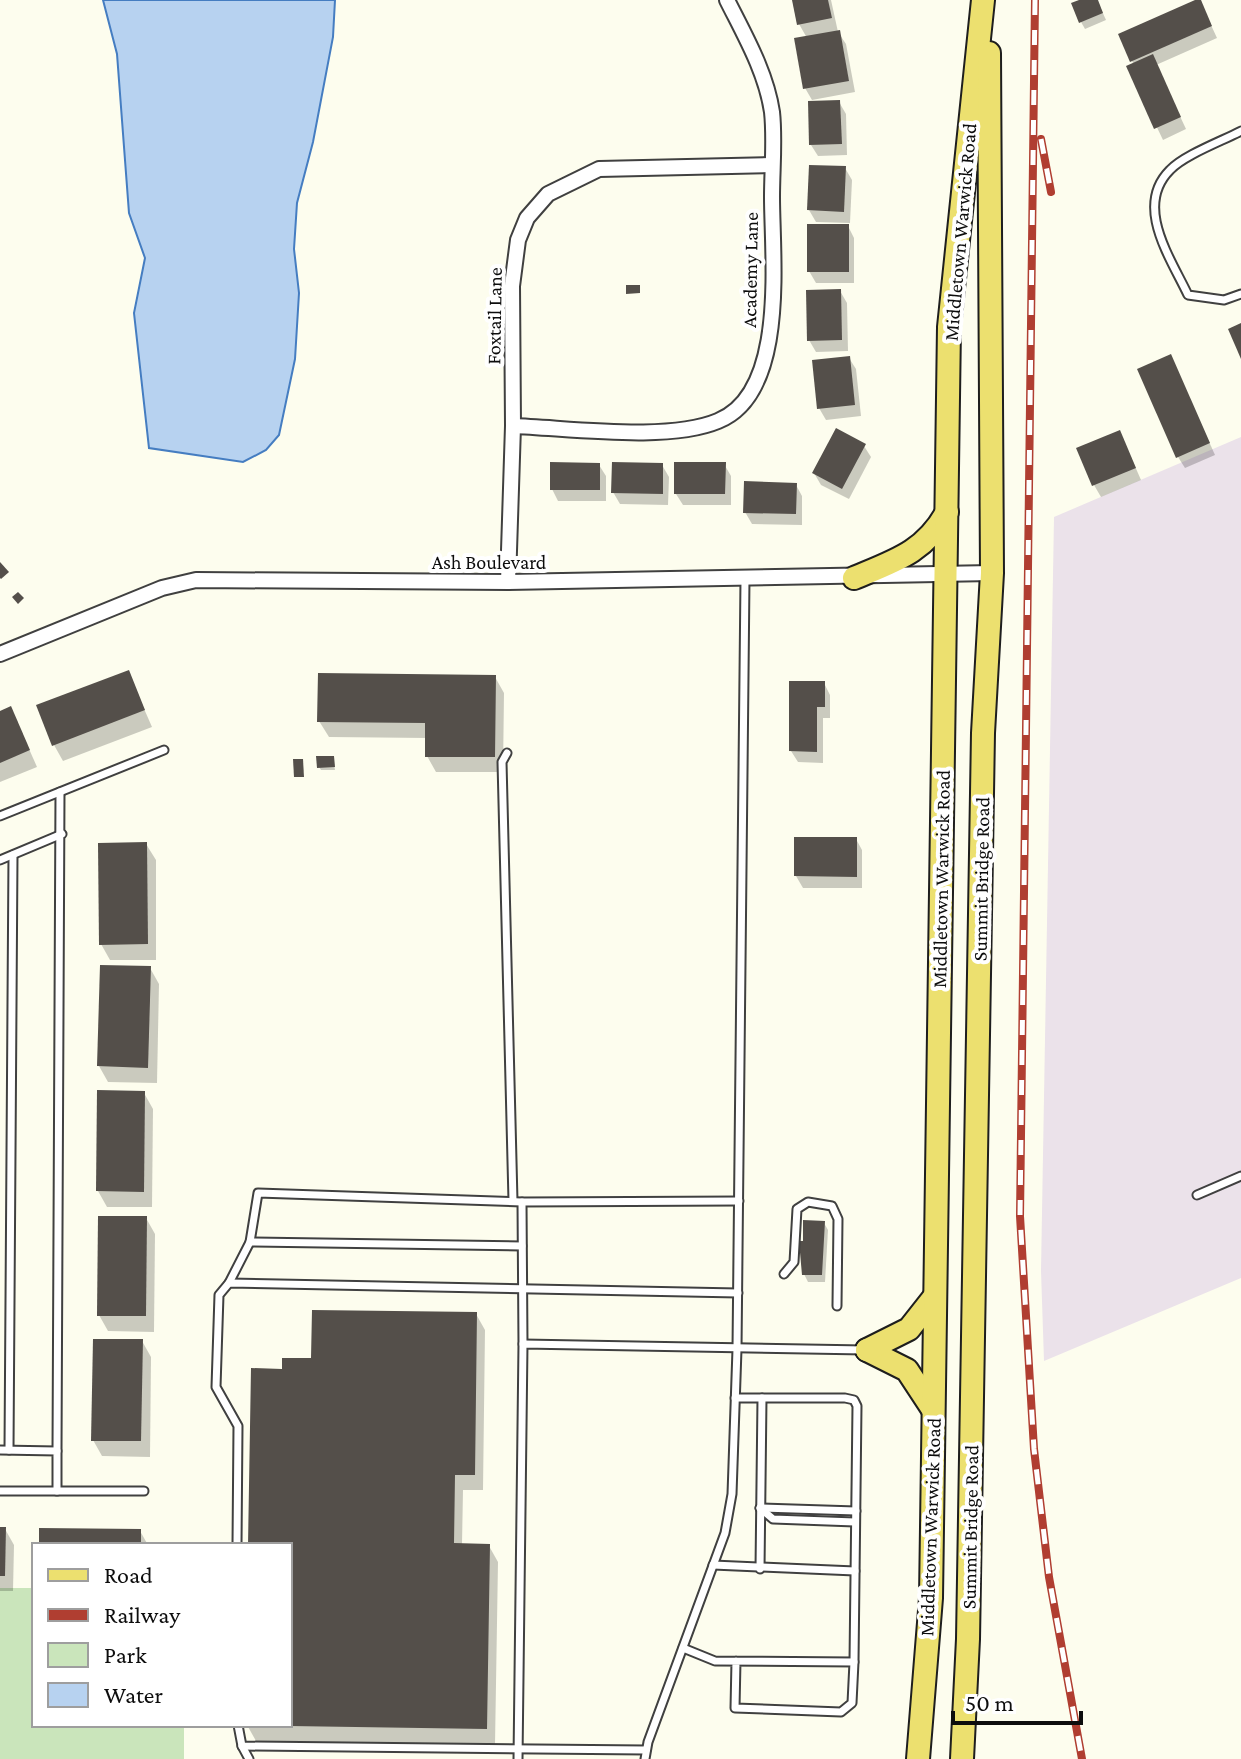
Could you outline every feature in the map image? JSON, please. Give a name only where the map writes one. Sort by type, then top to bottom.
[{"type":"main road","name":"Middletown Warwick Road","points":[[918,1759],[931,1598],[949,327],[985,0]]},
{"type":"main road","name":"Summit Bridge Road","points":[[962,1759],[968,1624],[983,749],[992,573],[992,143],[985,0]]},
{"type":"main road","points":[[854,578],[891,563],[933,538],[948,511]]},
{"type":"main road","points":[[867,1350],[909,1329],[935,1296]]},
{"type":"main road","points":[[867,1350],[907,1370],[934,1411]]},
{"type":"street","name":"Academy Lane","points":[[513,426],[673,431],[719,421],[743,405],[761,370],[773,322],[772,113],[763,77],[727,0]]},
{"type":"street","name":"Foxtail Lane","points":[[508,582],[513,426],[512,286],[518,240],[527,218],[548,194],[599,169],[771,165]]},
{"type":"street","name":"Ash Boulevard","points":[[0,654],[162,588],[196,580],[508,582],[947,577],[992,573]]},
{"type":"lane","points":[[1241,131],[1171,168],[1153,195],[1157,230],[1188,295],[1224,300],[1241,294]]},
{"type":"lane","points":[[645,1759],[725,1533],[732,1494],[738,1293],[745,579]]},
{"type":"lane","points":[[0,816],[164,750]]},
{"type":"lane","points":[[507,753],[502,762],[522,1246],[518,1755]]},
{"type":"lane","points":[[57,1491],[60,792]]},
{"type":"lane","points":[[0,860],[62,834]]},
{"type":"lane","points":[[9,1450],[13,855]]},
{"type":"lane","points":[[1197,1195],[1241,1176]]},
{"type":"lane","points":[[237,1543],[238,1426],[216,1387],[219,1295],[229,1283],[250,1242],[258,1193],[518,1202],[739,1201]]},
{"type":"lane","points":[[784,1274],[794,1262],[797,1209],[808,1202],[832,1206],[838,1219],[837,1306]]},
{"type":"lane","points":[[250,1242],[522,1246]]},
{"type":"lane","points":[[229,1283],[738,1293]]},
{"type":"lane","points":[[523,1344],[867,1350]]},
{"type":"lane","points":[[735,1398],[854,1400],[857,1406],[852,1703],[841,1712],[735,1708],[736,1661]]},
{"type":"lane","points":[[760,1569],[762,1398]]},
{"type":"lane","points":[[0,1450],[57,1451]]},
{"type":"lane","points":[[0,1491],[144,1491]]},
{"type":"lane","points":[[760,1508],[856,1511]]},
{"type":"lane","points":[[760,1508],[773,1519],[855,1522]]},
{"type":"lane","points":[[713,1565],[855,1571]]},
{"type":"lane","points":[[683,1648],[715,1661],[854,1662]]},
{"type":"lane","points":[[238,1727],[242,1746],[249,1759]]},
{"type":"lane","points":[[242,1746],[518,1755],[646,1750]]},
{"type":"shaded area","points":[[1241,437],[1241,1278],[1044,1361],[1041,1271],[1054,517]]},
{"type":"green space","points":[[0,1588],[32,1588],[32,1727],[184,1727],[184,1759],[0,1759]]},
{"type":"water","points":[[103,0],[335,0],[333,37],[313,142],[297,203],[294,249],[299,293],[295,359],[279,435],[266,450],[243,462],[149,448],[134,313],[145,258],[129,213],[117,54]]},
{"type":"building","points":[[792,0],[828,0],[832,18],[797,25]]},
{"type":"building","points":[[1098,0],[1103,13],[1079,23],[1071,3]]},
{"type":"building","points":[[1201,0],[1212,26],[1130,62],[1118,34]]},
{"type":"building","points":[[840,30],[849,81],[803,89],[794,38]]},
{"type":"building","points":[[1153,54],[1181,117],[1154,129],[1126,66]]},
{"type":"building","points":[[840,100],[842,144],[809,145],[808,101]]},
{"type":"building","points":[[809,165],[846,166],[844,212],[807,210]]},
{"type":"building","points":[[807,224],[849,224],[849,272],[807,272]]},
{"type":"building","points":[[626,285],[640,285],[640,293],[626,294]]},
{"type":"building","points":[[841,289],[842,340],[807,341],[806,290]]},
{"type":"building","points":[[1241,323],[1241,359],[1228,329]]},
{"type":"building","points":[[1171,354],[1210,443],[1176,458],[1137,369]]},
{"type":"building","points":[[850,356],[855,405],[817,409],[812,360]]},
{"type":"building","points":[[836,428],[866,444],[842,489],[812,473]]},
{"type":"building","points":[[1120,430],[1136,468],[1092,486],[1076,448]]},
{"type":"building","points":[[550,462],[600,463],[600,490],[550,490]]},
{"type":"building","points":[[612,462],[663,463],[663,494],[611,493]]},
{"type":"building","points":[[674,462],[726,462],[725,494],[674,494]]},
{"type":"building","points":[[744,481],[797,483],[796,514],[743,513]]},
{"type":"building","points":[[0,562],[9,572],[1,579],[0,578]]},
{"type":"building","points":[[18,592],[24,598],[18,604],[12,597]]},
{"type":"building","points":[[129,670],[145,710],[52,746],[36,705]]},
{"type":"building","points":[[318,673],[496,675],[495,757],[425,757],[425,723],[317,722]]},
{"type":"building","points":[[789,681],[825,681],[825,707],[817,707],[817,752],[789,751]]},
{"type":"building","points":[[11,706],[30,750],[0,763],[0,711]]},
{"type":"building","points":[[316,756],[334,756],[335,767],[317,768]]},
{"type":"building","points":[[293,759],[303,759],[304,777],[294,777]]},
{"type":"building","points":[[794,837],[857,837],[857,877],[794,876]]},
{"type":"building","points":[[147,842],[148,944],[99,945],[98,843]]},
{"type":"building","points":[[100,965],[151,966],[148,1068],[97,1066]]},
{"type":"building","points":[[97,1090],[145,1091],[144,1192],[96,1191]]},
{"type":"building","points":[[98,1216],[147,1216],[146,1316],[97,1316]]},
{"type":"building","points":[[803,1220],[825,1221],[822,1275],[802,1275],[799,1241],[803,1241]]},
{"type":"building","points":[[312,1310],[477,1312],[475,1475],[455,1475],[454,1543],[490,1544],[487,1729],[292,1726],[292,1543],[248,1543],[251,1368],[282,1369],[282,1358],[311,1358]]},
{"type":"building","points":[[93,1339],[143,1339],[141,1441],[91,1441]]},
{"type":"building","points":[[0,1527],[6,1527],[5,1576],[0,1576]]},
{"type":"building","points":[[39,1528],[141,1529],[141,1543],[39,1543]]},
{"type":"railway","points":[[1035,0],[1020,1216],[1034,1449],[1049,1577],[1082,1759]]},
{"type":"railway","points":[[1041,139],[1051,192]]}]
